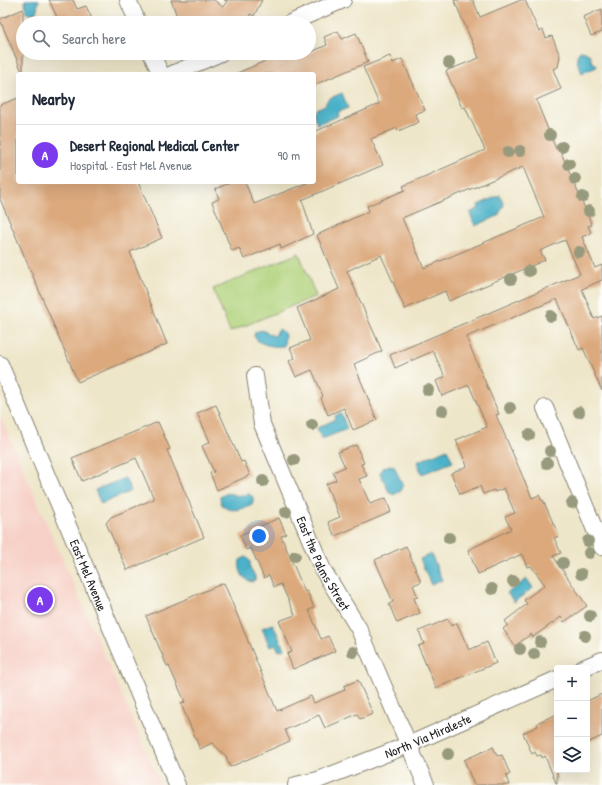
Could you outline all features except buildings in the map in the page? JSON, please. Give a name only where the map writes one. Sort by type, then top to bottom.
[{"type":"street","points":[[128,0],[135,16]]},
{"type":"street","points":[[306,16],[343,0]]},
{"type":"street","points":[[154,60],[160,72]]},
{"type":"street","points":[[177,72],[205,60]]},
{"type":"street","name":"East Mel Avenue","points":[[0,364],[178,785]]},
{"type":"street","name":"East the Palms Street","points":[[255,376],[262,424],[286,482],[323,570],[359,629],[426,785]]},
{"type":"street","points":[[545,408],[602,547]]},
{"type":"street","points":[[590,665],[602,660]]},
{"type":"street","name":"North Via Miraleste","points":[[296,785],[318,780],[408,745],[554,680]]},
{"type":"shaded area","points":[[0,416],[161,785],[0,785]]},
{"type":"green space","points":[[299,253],[316,296],[230,332],[213,289]]},
{"type":"water","points":[[25,0],[39,0],[36,13],[26,13]]},
{"type":"water","points":[[580,51],[590,55],[592,63],[595,63],[597,67],[582,73],[577,59]]},
{"type":"water","points":[[342,93],[348,108],[337,112],[338,116],[317,124],[316,109],[325,105],[328,99]]},
{"type":"water","points":[[500,195],[504,205],[498,216],[475,226],[470,213],[479,208],[478,205]]},
{"type":"water","points":[[280,329],[285,334],[284,346],[263,344],[254,336],[255,332],[262,330],[274,336]]},
{"type":"water","points":[[340,414],[342,415],[347,429],[322,439],[317,428],[334,420],[335,416]]},
{"type":"water","points":[[447,449],[453,462],[422,474],[417,462]]},
{"type":"water","points":[[390,465],[394,466],[403,486],[401,491],[393,495],[389,492],[380,473],[382,468]]},
{"type":"water","points":[[125,478],[131,491],[101,504],[95,490]]},
{"type":"water","points":[[227,493],[240,496],[249,494],[253,497],[253,503],[244,508],[233,510],[228,509],[221,503],[220,497]]},
{"type":"water","points":[[431,554],[442,580],[431,585],[420,559]]},
{"type":"water","points":[[246,557],[250,561],[250,569],[255,576],[255,580],[252,582],[243,577],[240,570],[240,560]]},
{"type":"water","points":[[527,579],[533,588],[514,602],[507,593]]},
{"type":"water","points":[[273,624],[284,649],[279,651],[276,645],[270,647],[262,628]]},
{"type":"place","name":"Desert Regional Medical Center","points":[[40,600]]}]
